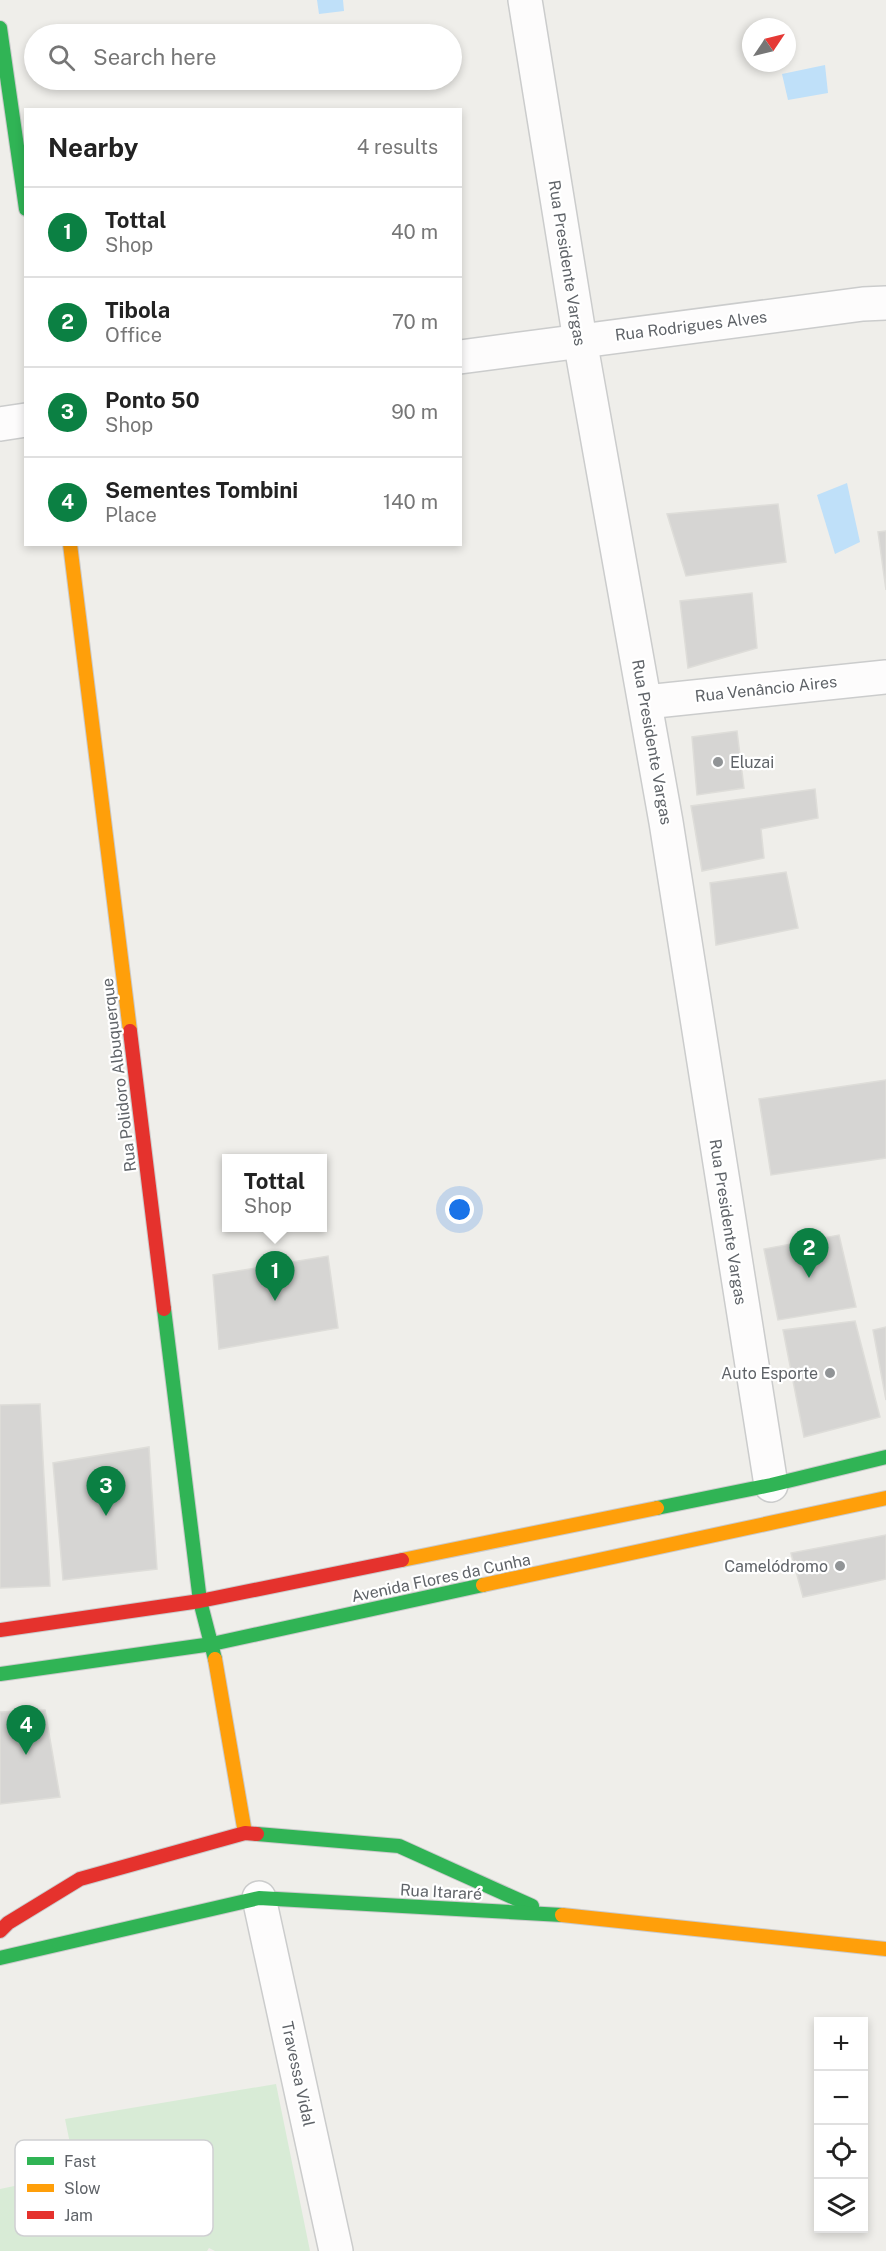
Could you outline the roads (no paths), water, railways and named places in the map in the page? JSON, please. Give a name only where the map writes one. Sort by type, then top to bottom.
[{"type":"street","name":"Rua Presidente Vargas","points":[[525,0],[580,340],[646,702],[771,1485]]},
{"type":"street","points":[[0,28],[24,195]]},
{"type":"street","name":"Rua Rodrigues Alves","points":[[462,357],[863,304],[886,303]]},
{"type":"street","points":[[0,424],[24,420]]},
{"type":"street","name":"Rua Polidoro Albuquerque","points":[[70,546],[200,1601]]},
{"type":"street","name":"Rua Venâncio Aires","points":[[646,702],[886,677]]},
{"type":"street","name":"Avenida Flores da Cunha","points":[[0,1630],[200,1601],[771,1485],[886,1456]]},
{"type":"street","name":"Avenida Flores da Cunha","points":[[0,1674],[212,1644],[886,1498]]},
{"type":"street","points":[[200,1601],[212,1644],[245,1833]]},
{"type":"street","points":[[0,1931],[8,1923],[80,1879],[245,1833],[399,1846],[550,1914]]},
{"type":"street","name":"Rua Itararé","points":[[0,1958],[259,1898],[550,1914],[886,1949]]},
{"type":"street","name":"Travessa Vidal","points":[[259,1898],[336,2251]]},
{"type":"water","points":[[317,0],[343,0],[344,11],[319,14]]},
{"type":"water","points":[[825,65],[828,93],[788,100],[782,74]]},
{"type":"water","points":[[847,483],[860,542],[835,554],[817,495]]},
{"type":"place","name":"Eluzai","points":[[718,762]]},
{"type":"place","name":"Tibola","points":[[809,1278]]},
{"type":"place","name":"Tottal","points":[[275,1301]]},
{"type":"place","name":"Auto Esporte","points":[[830,1373]]},
{"type":"place","name":"Ponto 50","points":[[106,1516]]},
{"type":"place","name":"Camelódromo","points":[[840,1566]]},
{"type":"place","name":"Sementes Tombini","points":[[26,1755]]}]
